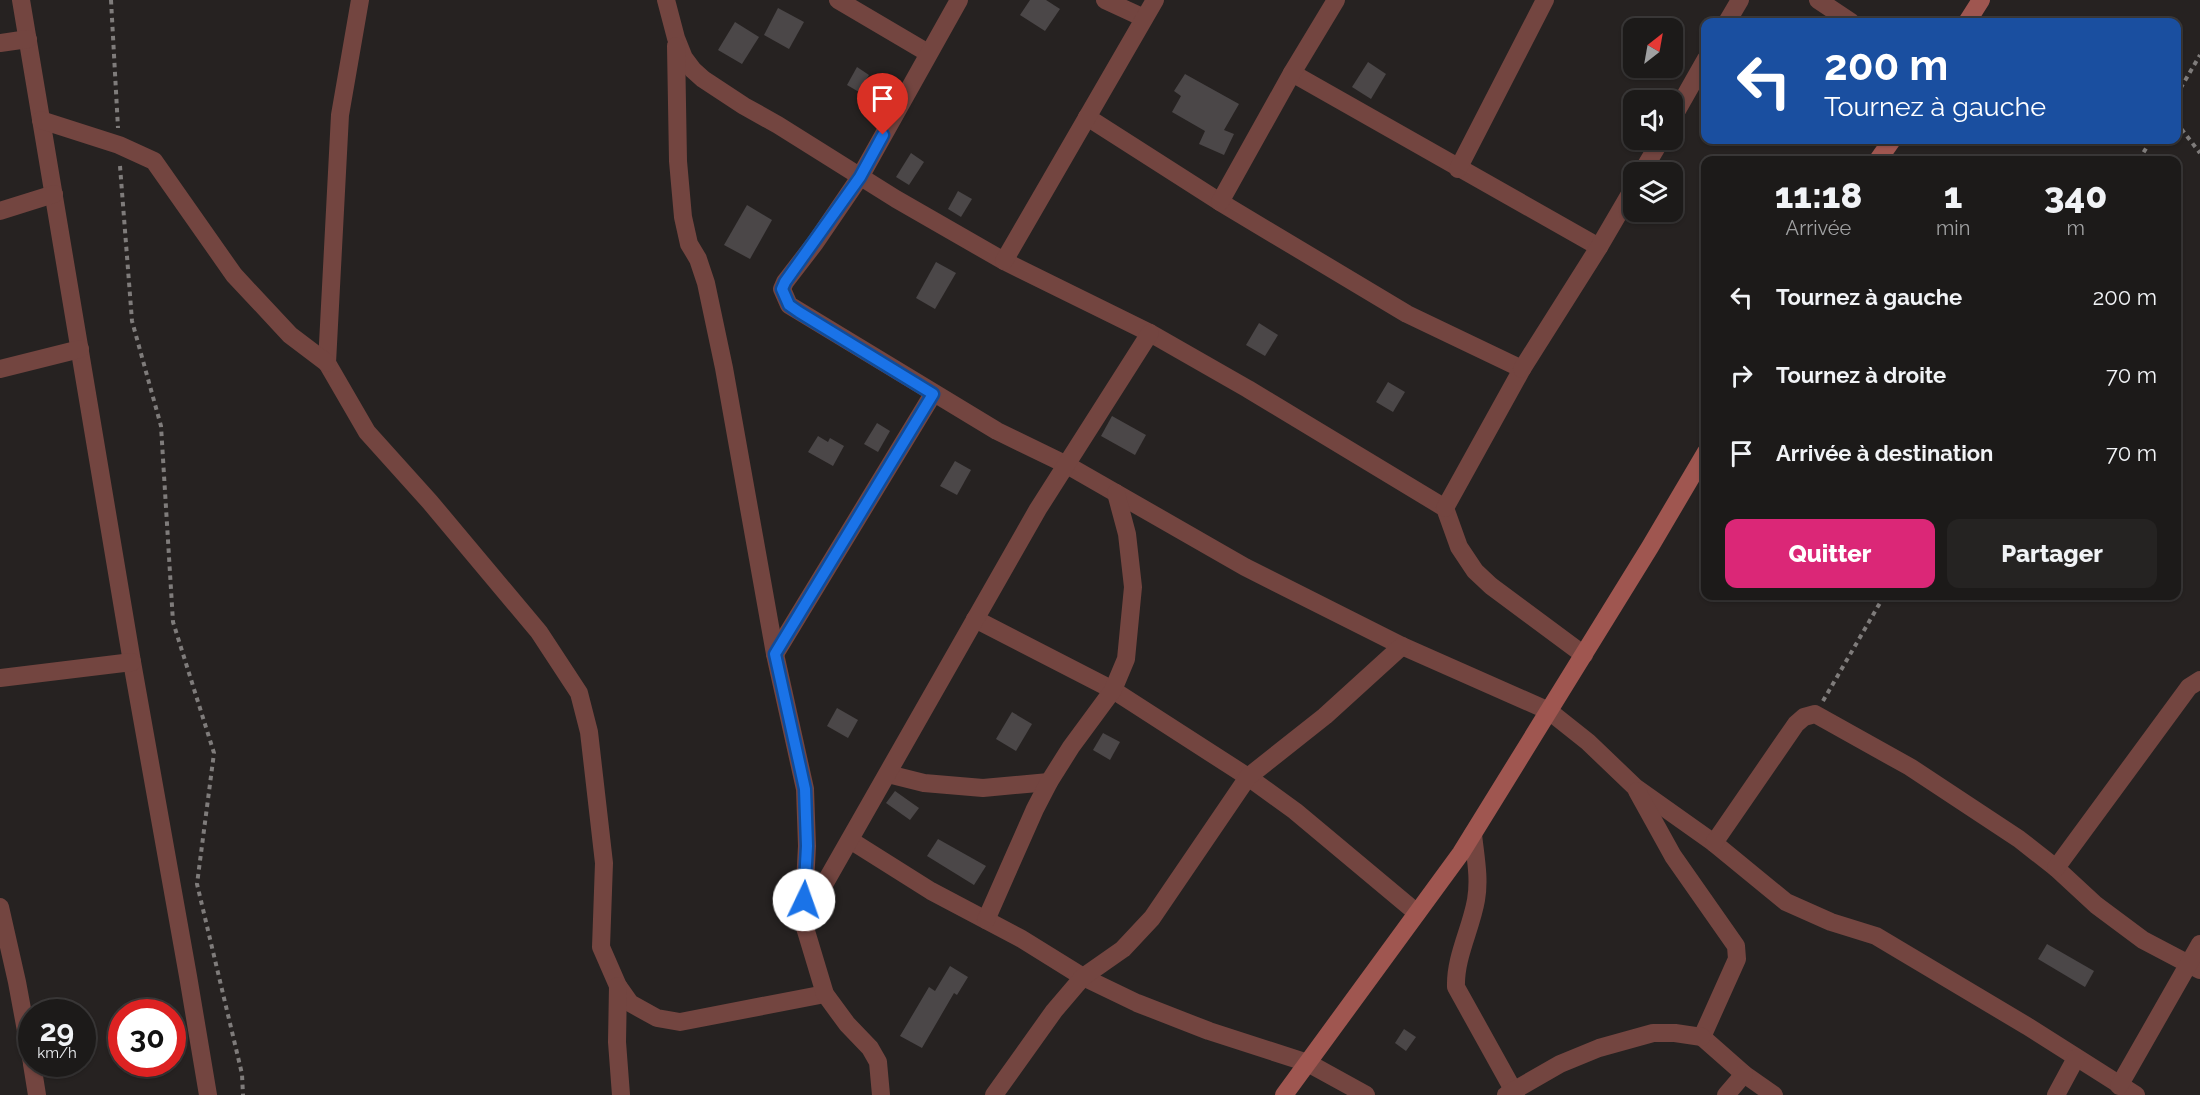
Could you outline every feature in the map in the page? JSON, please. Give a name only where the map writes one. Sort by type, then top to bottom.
[{"type":"street","points":[[21,0],[132,662],[208,1095]]},
{"type":"street","points":[[327,363],[340,115],[360,0]]},
{"type":"street","points":[[666,0],[684,58],[703,79],[860,177],[1004,261],[1150,333],[1248,389],[1445,508],[1459,547],[1476,571],[1491,586],[1584,656]]},
{"type":"street","points":[[838,0],[928,53]]},
{"type":"street","points":[[959,0],[860,177],[785,282],[782,289],[789,305],[997,431],[1067,465],[1245,567],[1402,646],[1549,711],[1588,742],[1635,787],[1714,843],[1786,902],[1831,922],[1876,936],[2136,1095]]},
{"type":"street","points":[[1105,0],[1144,18]]},
{"type":"street","points":[[1004,261],[1155,0]]},
{"type":"street","points":[[1220,202],[1292,73],[1336,0]]},
{"type":"street","points":[[1458,169],[1545,0]]},
{"type":"street","points":[[1729,18],[1740,0]]},
{"type":"street","points":[[1818,0],[1845,18]]},
{"type":"street","points":[[1970,18],[1981,0]]},
{"type":"street","points":[[676,38],[678,161],[683,217],[708,293],[775,654],[805,789],[807,846],[803,921],[825,993],[847,1024],[870,1048],[878,1062],[881,1095]]},
{"type":"street","points":[[0,43],[27,39]]},
{"type":"street","points":[[1683,99],[1701,68]]},
{"type":"street","points":[[1292,73],[1599,248]]},
{"type":"street","points":[[1088,117],[1220,202],[1407,314],[1522,369]]},
{"type":"street","points":[[41,120],[119,145],[154,161],[234,275],[290,335],[327,363],[367,432],[430,502],[539,632],[579,693],[589,732],[604,863],[601,947],[618,986],[630,1003],[657,1018],[680,1022],[825,993]]},
{"type":"street","points":[[0,211],[54,194]]},
{"type":"street","points":[[1445,508],[1522,369],[1623,207]]},
{"type":"street","points":[[803,921],[1038,509],[1150,333]]},
{"type":"street","points":[[0,369],[80,349]]},
{"type":"street","points":[[775,654],[933,394]]},
{"type":"street","points":[[1284,1095],[1473,834],[1584,656],[1701,460]]},
{"type":"street","points":[[986,920],[1049,782],[1071,747],[1113,690],[1126,660],[1132,587],[1126,534],[1116,493]]},
{"type":"street","points":[[975,619],[1113,690],[1248,777],[1295,811],[1417,913]]},
{"type":"street","points":[[994,1095],[1054,1011],[1083,977],[1123,949],[1152,918],[1248,777],[1325,716],[1402,646]]},
{"type":"street","points":[[0,678],[132,662]]},
{"type":"street","points":[[2056,868],[2189,687],[2200,680]]},
{"type":"street","points":[[1714,843],[1796,724],[1804,717],[1815,714],[1910,767],[2019,839],[2056,868],[2096,905],[2143,940],[2194,966]]},
{"type":"street","points":[[888,774],[924,783],[983,788],[1049,782]]},
{"type":"street","points":[[1635,787],[1673,856],[1736,945],[1737,959],[1702,1037]]},
{"type":"street","points":[[1473,834],[1477,871],[1476,899],[1456,972],[1456,987],[1512,1094],[1560,1064],[1599,1048],[1653,1033],[1675,1033],[1702,1037],[1744,1074],[1774,1095]]},
{"type":"street","points":[[850,840],[931,891],[1020,938],[1083,977],[1137,1003],[1199,1027],[1308,1063],[1366,1095]]},
{"type":"street","points":[[0,907],[20,999]]},
{"type":"street","points":[[2119,1086],[2194,966],[2200,944]]},
{"type":"street","points":[[618,986],[617,1042],[621,1095]]},
{"type":"street","points":[[2056,1095],[2076,1058]]},
{"type":"street","points":[[1726,1095],[1744,1074]]},
{"type":"street","points":[[34,1077],[37,1095]]},
{"type":"path","points":[[111,0],[132,321],[161,426],[173,622],[214,753],[196,884],[242,1074],[243,1095]]},
{"type":"path","points":[[2181,87],[2200,55]]},
{"type":"path","points":[[2181,128],[2200,153]]},
{"type":"path","points":[[1815,714],[1882,600]]},
{"type":"building","points":[[1030,0],[1046,0],[1060,9],[1045,31],[1020,15]]},
{"type":"building","points":[[778,8],[804,22],[789,49],[764,35]]},
{"type":"building","points":[[735,22],[759,37],[742,64],[718,50]]},
{"type":"building","points":[[1368,62],[1386,74],[1371,99],[1352,87]]},
{"type":"building","points":[[857,67],[869,75],[859,92],[847,85]]},
{"type":"building","points":[[1185,74],[1239,104],[1224,130],[1234,134],[1224,155],[1199,144],[1205,131],[1172,112],[1181,96],[1174,91]]},
{"type":"building","points":[[911,153],[924,162],[909,185],[896,177]]},
{"type":"building","points":[[958,191],[972,199],[961,217],[948,209]]},
{"type":"building","points":[[747,205],[772,220],[750,259],[724,245]]},
{"type":"building","points":[[936,262],[956,273],[935,309],[916,298]]},
{"type":"building","points":[[1259,323],[1278,335],[1265,356],[1246,345]]},
{"type":"building","points":[[1388,382],[1405,392],[1393,412],[1376,402]]},
{"type":"building","points":[[1112,416],[1146,435],[1135,455],[1101,436]]},
{"type":"building","points":[[877,423],[890,431],[878,452],[864,444]]},
{"type":"building","points":[[818,436],[828,442],[830,438],[844,446],[833,466],[808,452]]},
{"type":"building","points":[[955,461],[971,470],[957,495],[940,486]]},
{"type":"building","points":[[837,708],[858,720],[848,738],[827,726]]},
{"type":"building","points":[[1012,712],[1032,724],[1016,751],[996,739]]},
{"type":"building","points":[[1103,733],[1120,742],[1110,760],[1093,750]]},
{"type":"building","points":[[895,791],[919,808],[910,820],[886,803]]},
{"type":"building","points":[[938,839],[986,866],[974,885],[927,856]]},
{"type":"building","points":[[2047,944],[2094,971],[2085,987],[2038,959]]},
{"type":"building","points":[[950,966],[968,977],[957,995],[954,993],[922,1048],[900,1036],[929,987],[935,991]]},
{"type":"building","points":[[1404,1029],[1416,1037],[1406,1051],[1395,1043]]},
{"type":"route","points":[[804,900],[807,846],[805,789],[775,654],[933,394],[799,312],[789,305],[782,289],[860,177],[883,135]]}]
